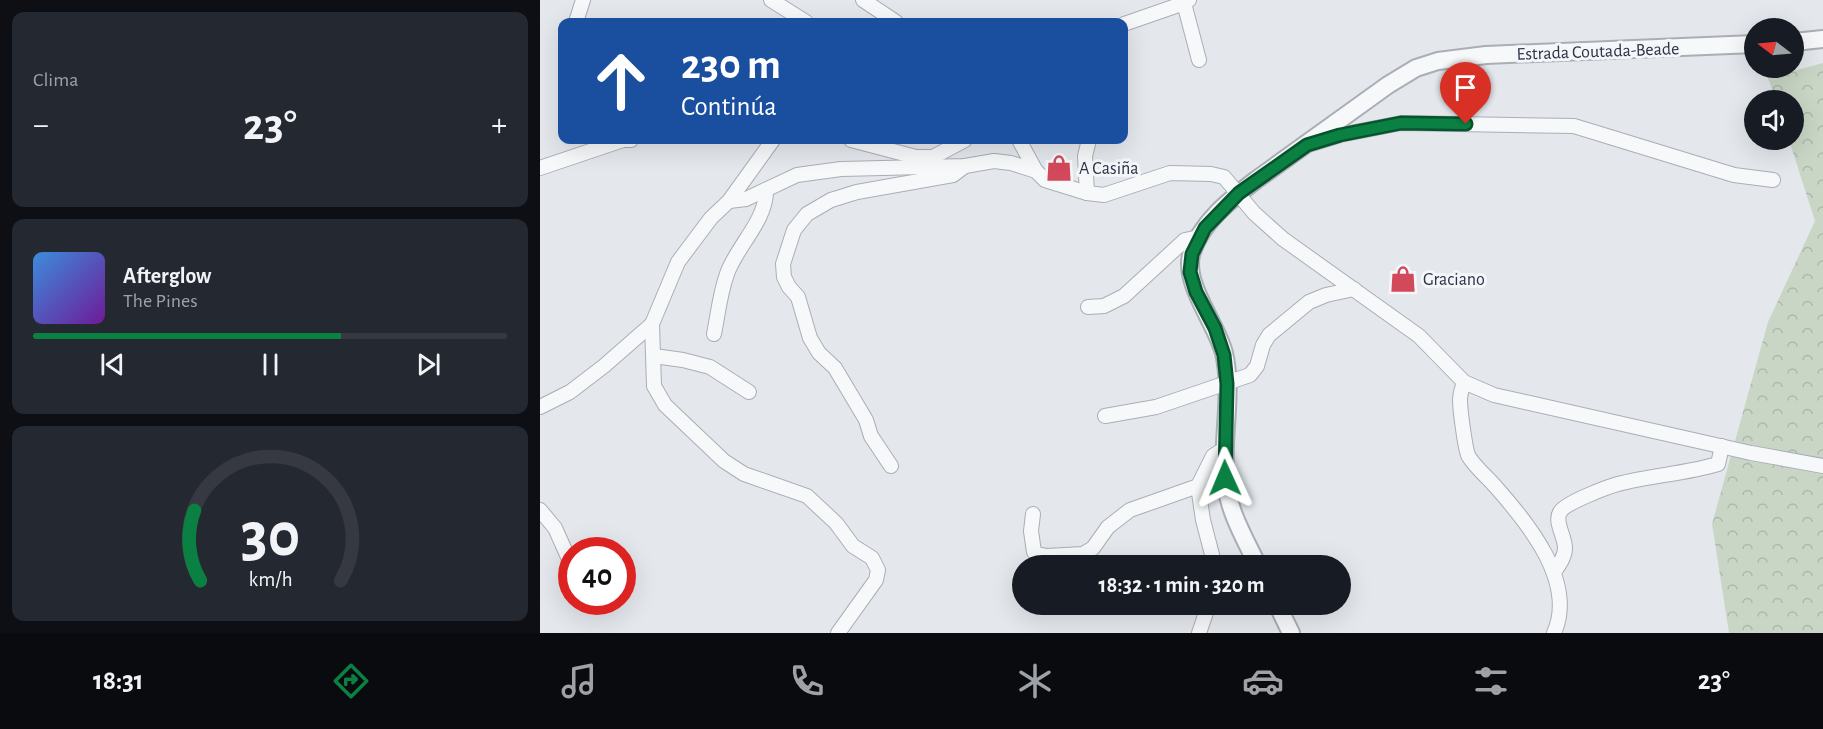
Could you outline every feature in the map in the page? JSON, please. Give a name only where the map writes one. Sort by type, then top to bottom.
[{"type":"street","points":[[577,18],[583,0]]},
{"type":"street","points":[[771,0],[794,7]]},
{"type":"street","points":[[863,0],[885,18]]},
{"type":"street","points":[[1128,23],[1186,1],[1199,60]]},
{"type":"street","points":[[1804,41],[1823,39]]},
{"type":"street","name":"Estrada Coutada-Beade","points":[[1253,555],[1229,502],[1225,478],[1227,384],[1220,341],[1196,292],[1190,272],[1192,254],[1199,237],[1214,217],[1239,193],[1401,76],[1416,68],[1438,61],[1486,55],[1744,44]]},
{"type":"street","points":[[1307,145],[1340,135],[1401,123],[1574,126],[1734,175],[1773,180]]},
{"type":"street","points":[[540,168],[611,144]]},
{"type":"street","points":[[540,407],[570,392],[652,324],[678,262],[711,218],[729,201],[770,144]]},
{"type":"street","points":[[866,144],[916,157]]},
{"type":"street","points":[[870,169],[879,161],[933,157],[957,144]]},
{"type":"street","points":[[1021,144],[1036,171],[1045,180],[1087,193],[1104,195],[1170,174],[1211,174],[1224,177],[1254,213],[1284,239],[1419,336],[1464,382],[1494,395],[1823,466]]},
{"type":"street","points":[[1087,193],[1085,156],[1088,144]]},
{"type":"street","points":[[729,201],[746,200],[797,175],[841,169],[965,166],[994,161],[1011,163],[1036,171]]},
{"type":"street","points":[[891,466],[871,436],[866,420],[836,368],[819,353],[810,338],[798,297],[784,277],[783,264],[794,230],[807,214],[831,200],[857,192],[952,175],[965,166]]},
{"type":"street","points":[[714,334],[727,272],[744,246],[767,201],[766,190]]},
{"type":"street","points":[[1088,307],[1104,306],[1124,296],[1185,240],[1199,237]]},
{"type":"street","points":[[1105,416],[1156,407],[1250,375],[1257,366],[1263,345],[1269,335],[1309,302],[1326,295],[1354,289]]},
{"type":"street","points":[[652,324],[654,387],[664,405],[716,454],[744,474],[807,496],[836,523],[853,546],[872,558],[878,570],[876,580],[838,633]]},
{"type":"street","points":[[654,356],[684,360],[710,367],[749,392]]},
{"type":"street","points":[[1464,382],[1460,400],[1468,455],[1511,504],[1544,552],[1554,572],[1559,596],[1559,611],[1554,633]]},
{"type":"street","points":[[1554,572],[1563,560],[1566,548],[1558,520],[1561,511],[1570,504],[1617,484],[1691,472],[1718,464],[1722,446]]},
{"type":"street","points":[[1212,555],[1203,520],[1198,486],[1213,456],[1224,449]]},
{"type":"street","points":[[1033,514],[1031,531],[1034,552],[1047,556],[1083,554],[1093,548],[1108,527],[1130,510],[1198,486]]},
{"type":"street","points":[[540,510],[555,528],[559,537]]},
{"type":"street","points":[[1199,633],[1205,615]]},
{"type":"street","points":[[1282,615],[1291,633]]},
{"type":"green space","points":[[1823,63],[1823,633],[1729,633],[1712,524],[1768,322],[1815,221],[1792,150],[1804,150],[1804,90],[1772,90],[1768,78],[1804,78],[1804,68]]},
{"type":"place","name":"A Casiña","points":[[1059,168]]},
{"type":"place","name":"Graciano","points":[[1403,279]]},
{"type":"route","points":[[1225,478],[1227,384],[1224,355],[1215,328],[1196,292],[1190,272],[1194,246],[1205,228],[1239,193],[1307,145],[1340,135],[1401,123],[1466,124]]}]
